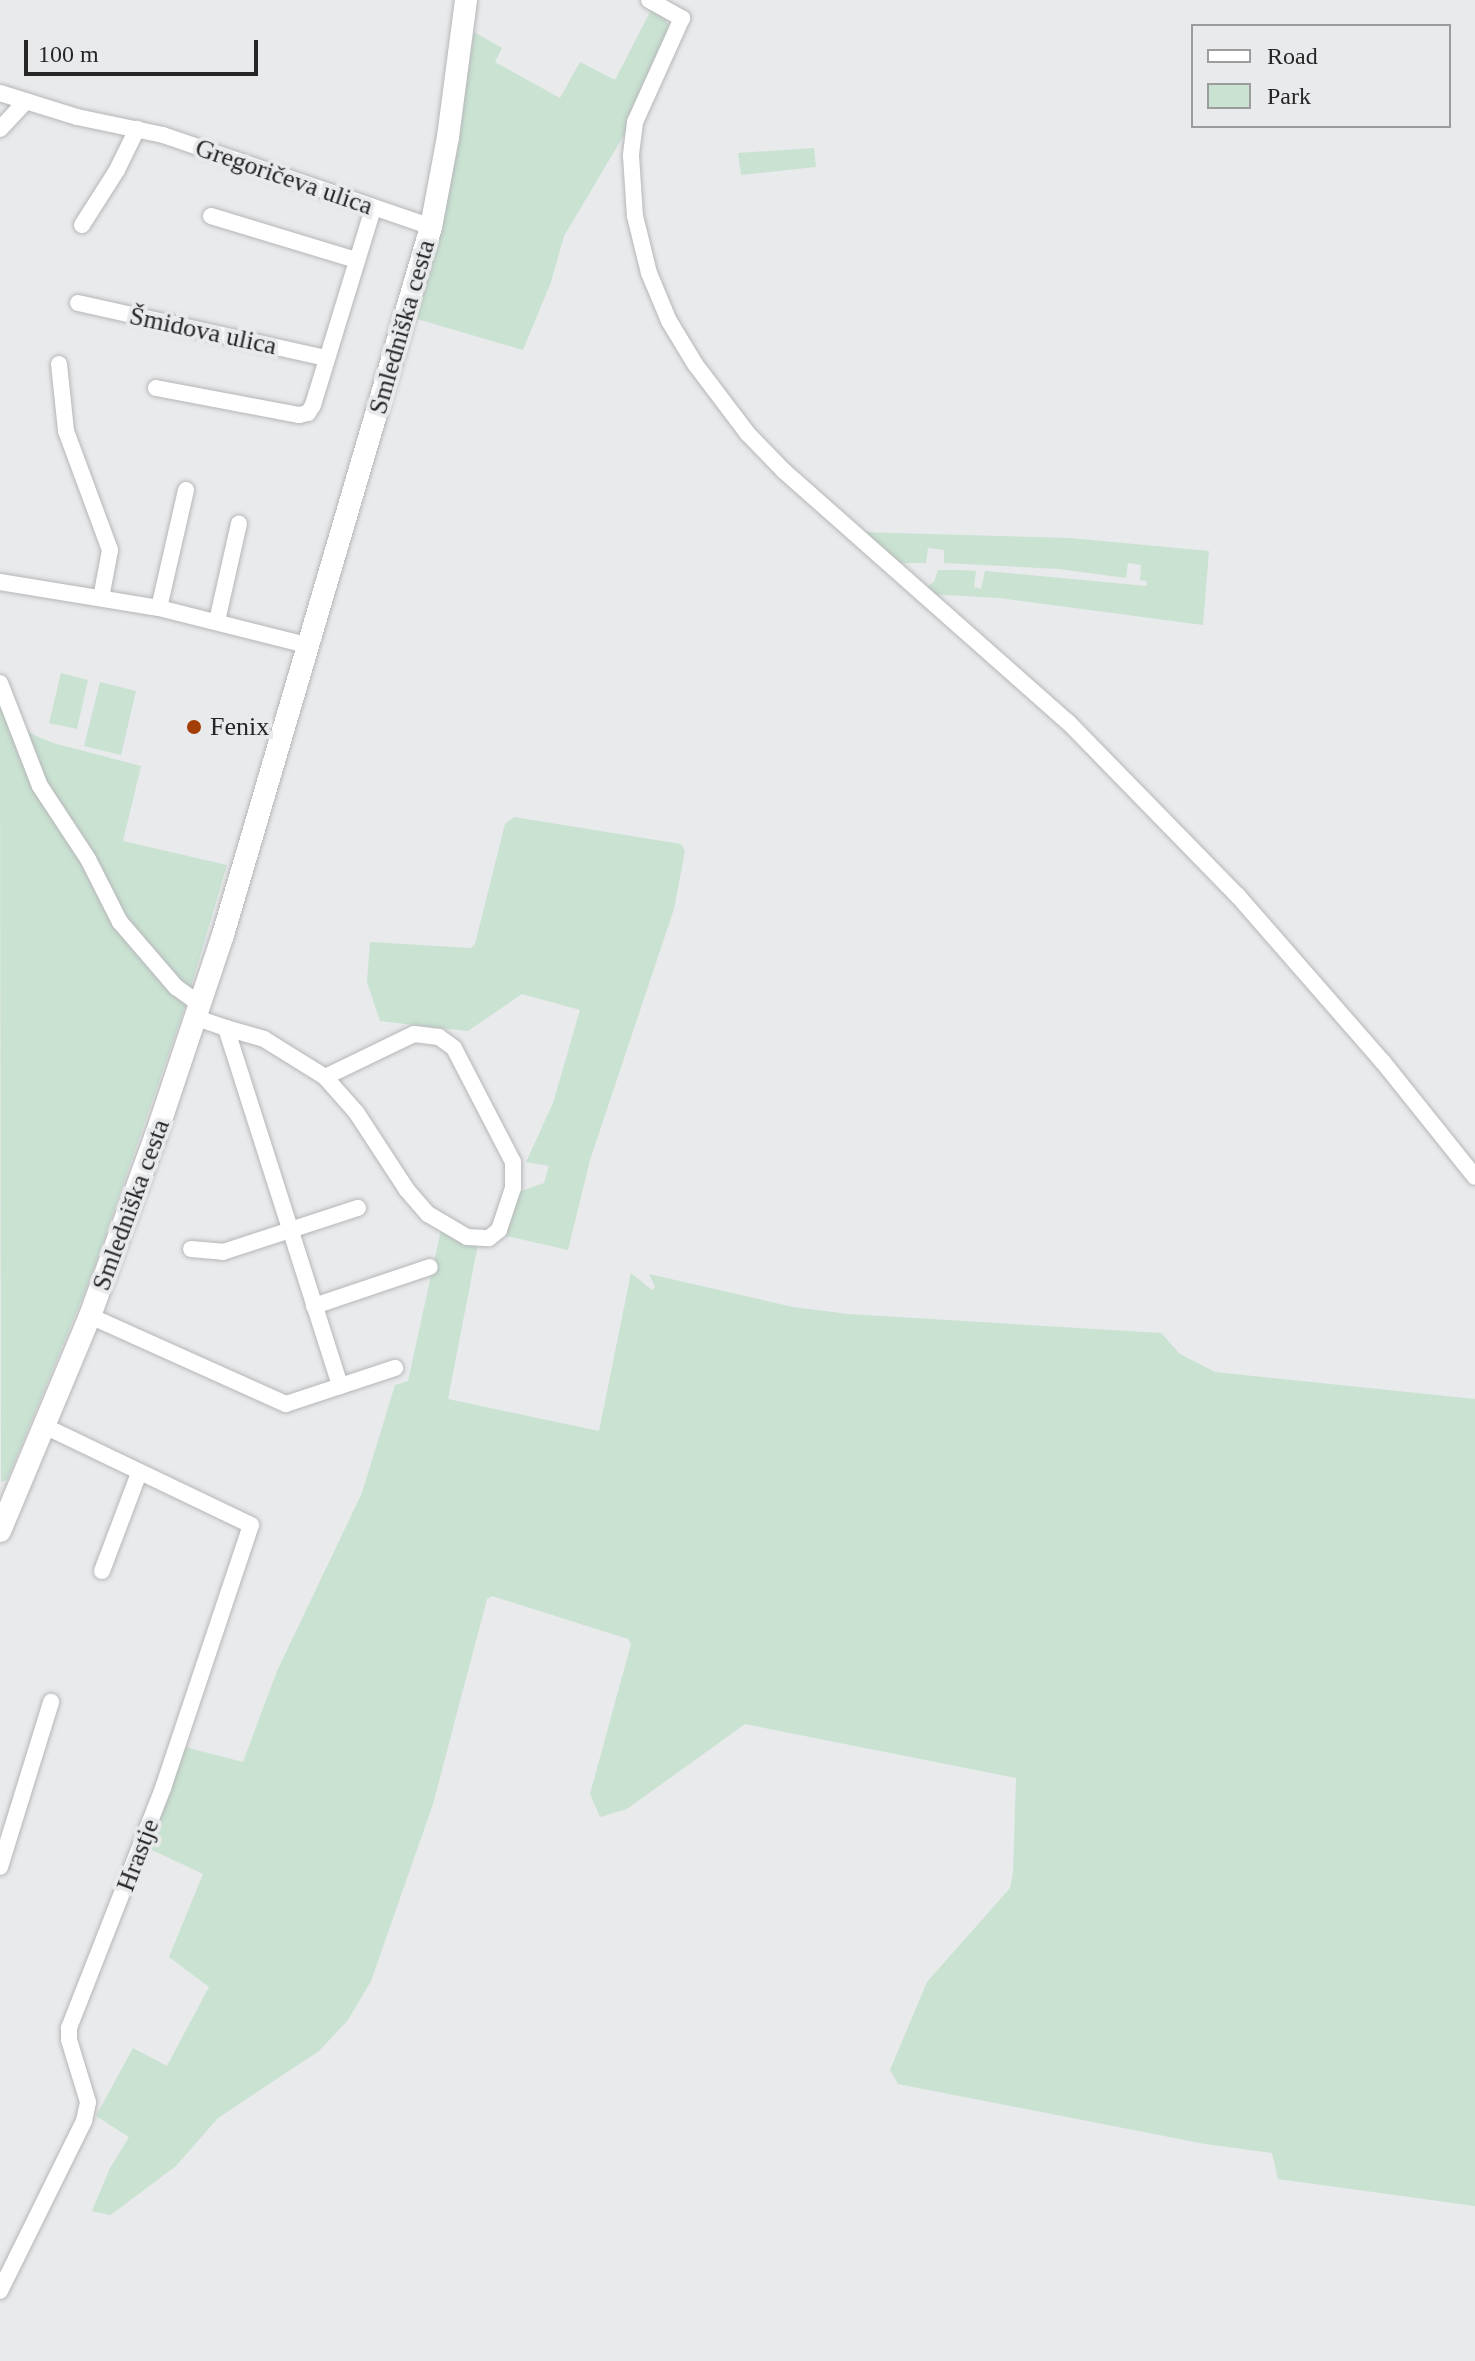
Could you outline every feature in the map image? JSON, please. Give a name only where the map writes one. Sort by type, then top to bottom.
[{"type":"street","points":[[649,0],[682,18],[635,122],[631,156],[635,216],[649,273],[669,321],[695,364],[729,410],[784,471],[1068,722],[1238,896],[1373,1050],[1475,1177]]},
{"type":"street","name":"Smledniška cesta","points":[[395,1368],[286,1404],[90,1316],[199,1011],[431,227],[448,137],[464,1]]},
{"type":"street","name":"Gregoričeva ulica","points":[[0,93],[77,117],[163,135],[431,227]]},
{"type":"street","points":[[0,129],[26,101]]},
{"type":"street","points":[[82,225],[117,170],[137,129]]},
{"type":"street","points":[[156,388],[299,415],[308,413],[373,209]]},
{"type":"street","points":[[211,216],[356,260]]},
{"type":"street","name":"Šmidova ulica","points":[[78,303],[327,358]]},
{"type":"street","points":[[59,364],[66,431],[110,550],[101,598]]},
{"type":"street","points":[[159,608],[186,490]]},
{"type":"street","points":[[217,621],[239,523]]},
{"type":"street","points":[[0,582],[159,608],[306,645]]},
{"type":"street","points":[[0,683],[40,786],[88,859],[120,922],[176,987],[199,1011],[226,1028],[264,1039],[325,1077],[356,1112],[407,1190],[428,1214],[467,1237],[489,1238],[499,1230],[513,1188],[513,1162],[454,1048],[439,1037],[414,1034],[325,1077]]},
{"type":"street","points":[[226,1028],[340,1386]]},
{"type":"street","points":[[191,1249],[223,1252],[358,1208]]},
{"type":"street","points":[[314,1306],[430,1267]]},
{"type":"street","points":[[0,1531],[6,1500],[44,1426],[90,1316]]},
{"type":"street","name":"Hrastje","points":[[0,2291],[84,2121],[88,2102],[69,2040],[69,2028],[163,1788],[251,1525],[44,1426]]},
{"type":"street","points":[[102,1571],[139,1473]]},
{"type":"street","points":[[0,1867],[51,1702]]},
{"type":"green space","points":[[651,10],[664,16],[670,29],[627,130],[564,236],[551,282],[523,350],[417,319],[454,162],[474,32],[502,48],[495,62],[560,98],[580,62],[615,80]]},
{"type":"green space","points":[[814,148],[816,167],[741,175],[738,153]]},
{"type":"green space","points":[[858,532],[1070,538],[1209,551],[1203,625],[999,598],[928,594],[923,589],[934,582],[938,570],[976,571],[974,587],[981,589],[985,571],[1147,586],[1147,581],[1140,580],[1141,565],[1128,563],[1126,578],[1059,569],[944,563],[944,550],[928,548],[926,563],[894,563]]},
{"type":"green space","points":[[61,673],[88,680],[77,729],[49,723]]},
{"type":"green space","points":[[100,682],[136,691],[121,755],[84,746]]},
{"type":"green space","points":[[0,696],[46,800],[117,923],[186,1004],[91,1277],[7,1480],[1,1482]]},
{"type":"green space","points":[[25,731],[53,743],[141,766],[123,841],[227,865],[190,990],[181,985],[123,920],[58,808]]},
{"type":"green space","points":[[514,817],[681,844],[685,851],[674,909],[590,1160],[568,1250],[502,1235],[521,1191],[544,1183],[549,1166],[526,1162],[553,1103],[580,1010],[522,994],[468,1031],[380,1021],[367,982],[370,942],[471,948],[475,944],[505,824]]},
{"type":"green space","points":[[441,1230],[478,1244],[448,1399],[599,1431],[631,1273],[652,1290],[655,1287],[649,1274],[793,1307],[848,1314],[1161,1333],[1180,1354],[1215,1372],[1475,1399],[1475,2206],[1278,2179],[1272,2153],[1205,2144],[898,2084],[890,2070],[927,1982],[1010,1888],[1016,1778],[745,1724],[627,1809],[600,1817],[590,1794],[631,1644],[628,1639],[492,1596],[487,1599],[433,1804],[371,1981],[348,2020],[319,2051],[218,2118],[176,2166],[124,2205],[110,2215],[92,2211],[110,2168],[129,2137],[96,2116],[133,2048],[167,2066],[209,1987],[169,1957],[203,1874],[148,1848],[185,1747],[243,1762],[277,1671],[362,1493],[395,1385],[408,1381]]},
{"type":"place","name":"Fenix","points":[[194,727]]}]
